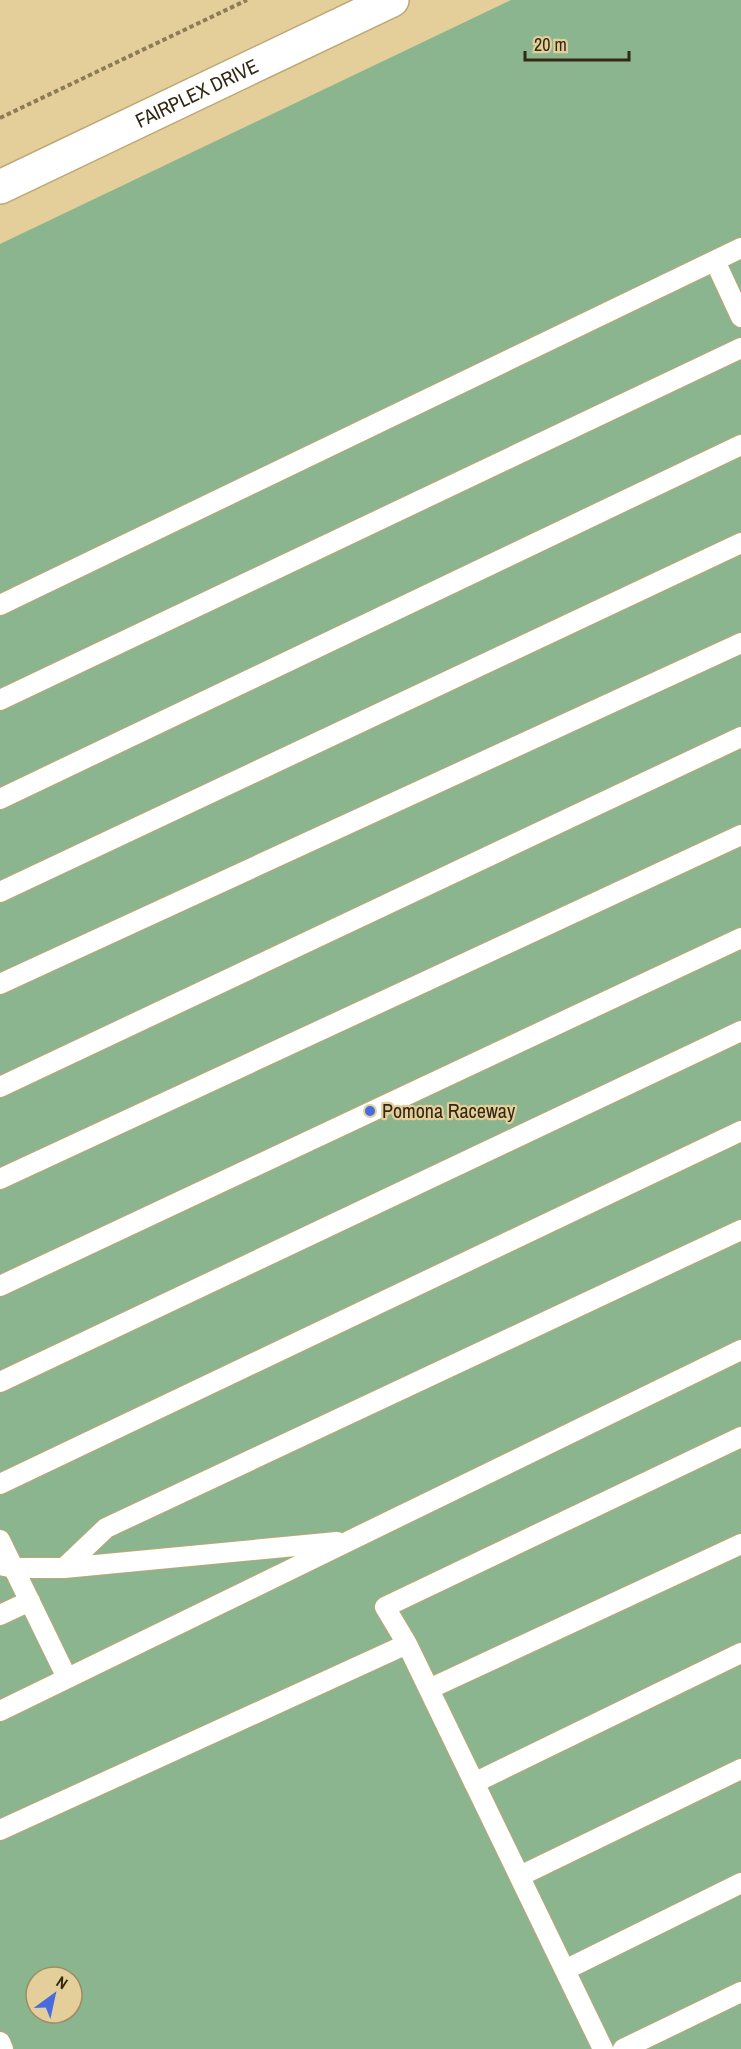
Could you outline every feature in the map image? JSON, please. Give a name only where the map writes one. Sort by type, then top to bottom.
[{"type":"street","name":"FAIRPLEX DRIVE","points":[[0,187],[392,0]]},
{"type":"lane","points":[[0,605],[741,248]]},
{"type":"lane","points":[[715,261],[741,317]]},
{"type":"lane","points":[[0,700],[741,348]]},
{"type":"lane","points":[[0,799],[741,445]]},
{"type":"lane","points":[[0,892],[741,543]]},
{"type":"lane","points":[[0,984],[741,643]]},
{"type":"lane","points":[[0,1088],[741,737]]},
{"type":"lane","points":[[0,1179],[741,835]]},
{"type":"lane","points":[[0,1286],[741,938]]},
{"type":"lane","points":[[0,1382],[741,1031]]},
{"type":"lane","points":[[0,1484],[741,1131]]},
{"type":"lane","points":[[64,1568],[106,1528],[741,1230]]},
{"type":"lane","points":[[0,1711],[741,1350]]},
{"type":"lane","points":[[603,2049],[407,1644],[385,1606],[741,1437]]},
{"type":"lane","points":[[0,1540],[7,1567],[30,1601],[68,1678]]},
{"type":"lane","points":[[7,1567],[64,1568],[348,1541]]},
{"type":"lane","points":[[429,1689],[741,1544]]},
{"type":"lane","points":[[0,1615],[30,1601]]},
{"type":"lane","points":[[0,1830],[407,1644]]},
{"type":"lane","points":[[474,1783],[741,1653]]},
{"type":"lane","points":[[520,1876],[741,1769]]},
{"type":"lane","points":[[565,1970],[741,1883]]},
{"type":"lane","points":[[623,2049],[741,1992]]},
{"type":"lane","points":[[0,2042],[3,2049]]},
{"type":"path","points":[[0,118],[248,0]]},
{"type":"green space","name":"Pomona Raceway","points":[[511,0],[741,0],[741,2049],[0,2049],[0,244]]},
{"type":"place","name":"Pomona Raceway","points":[[370,1111]]}]
